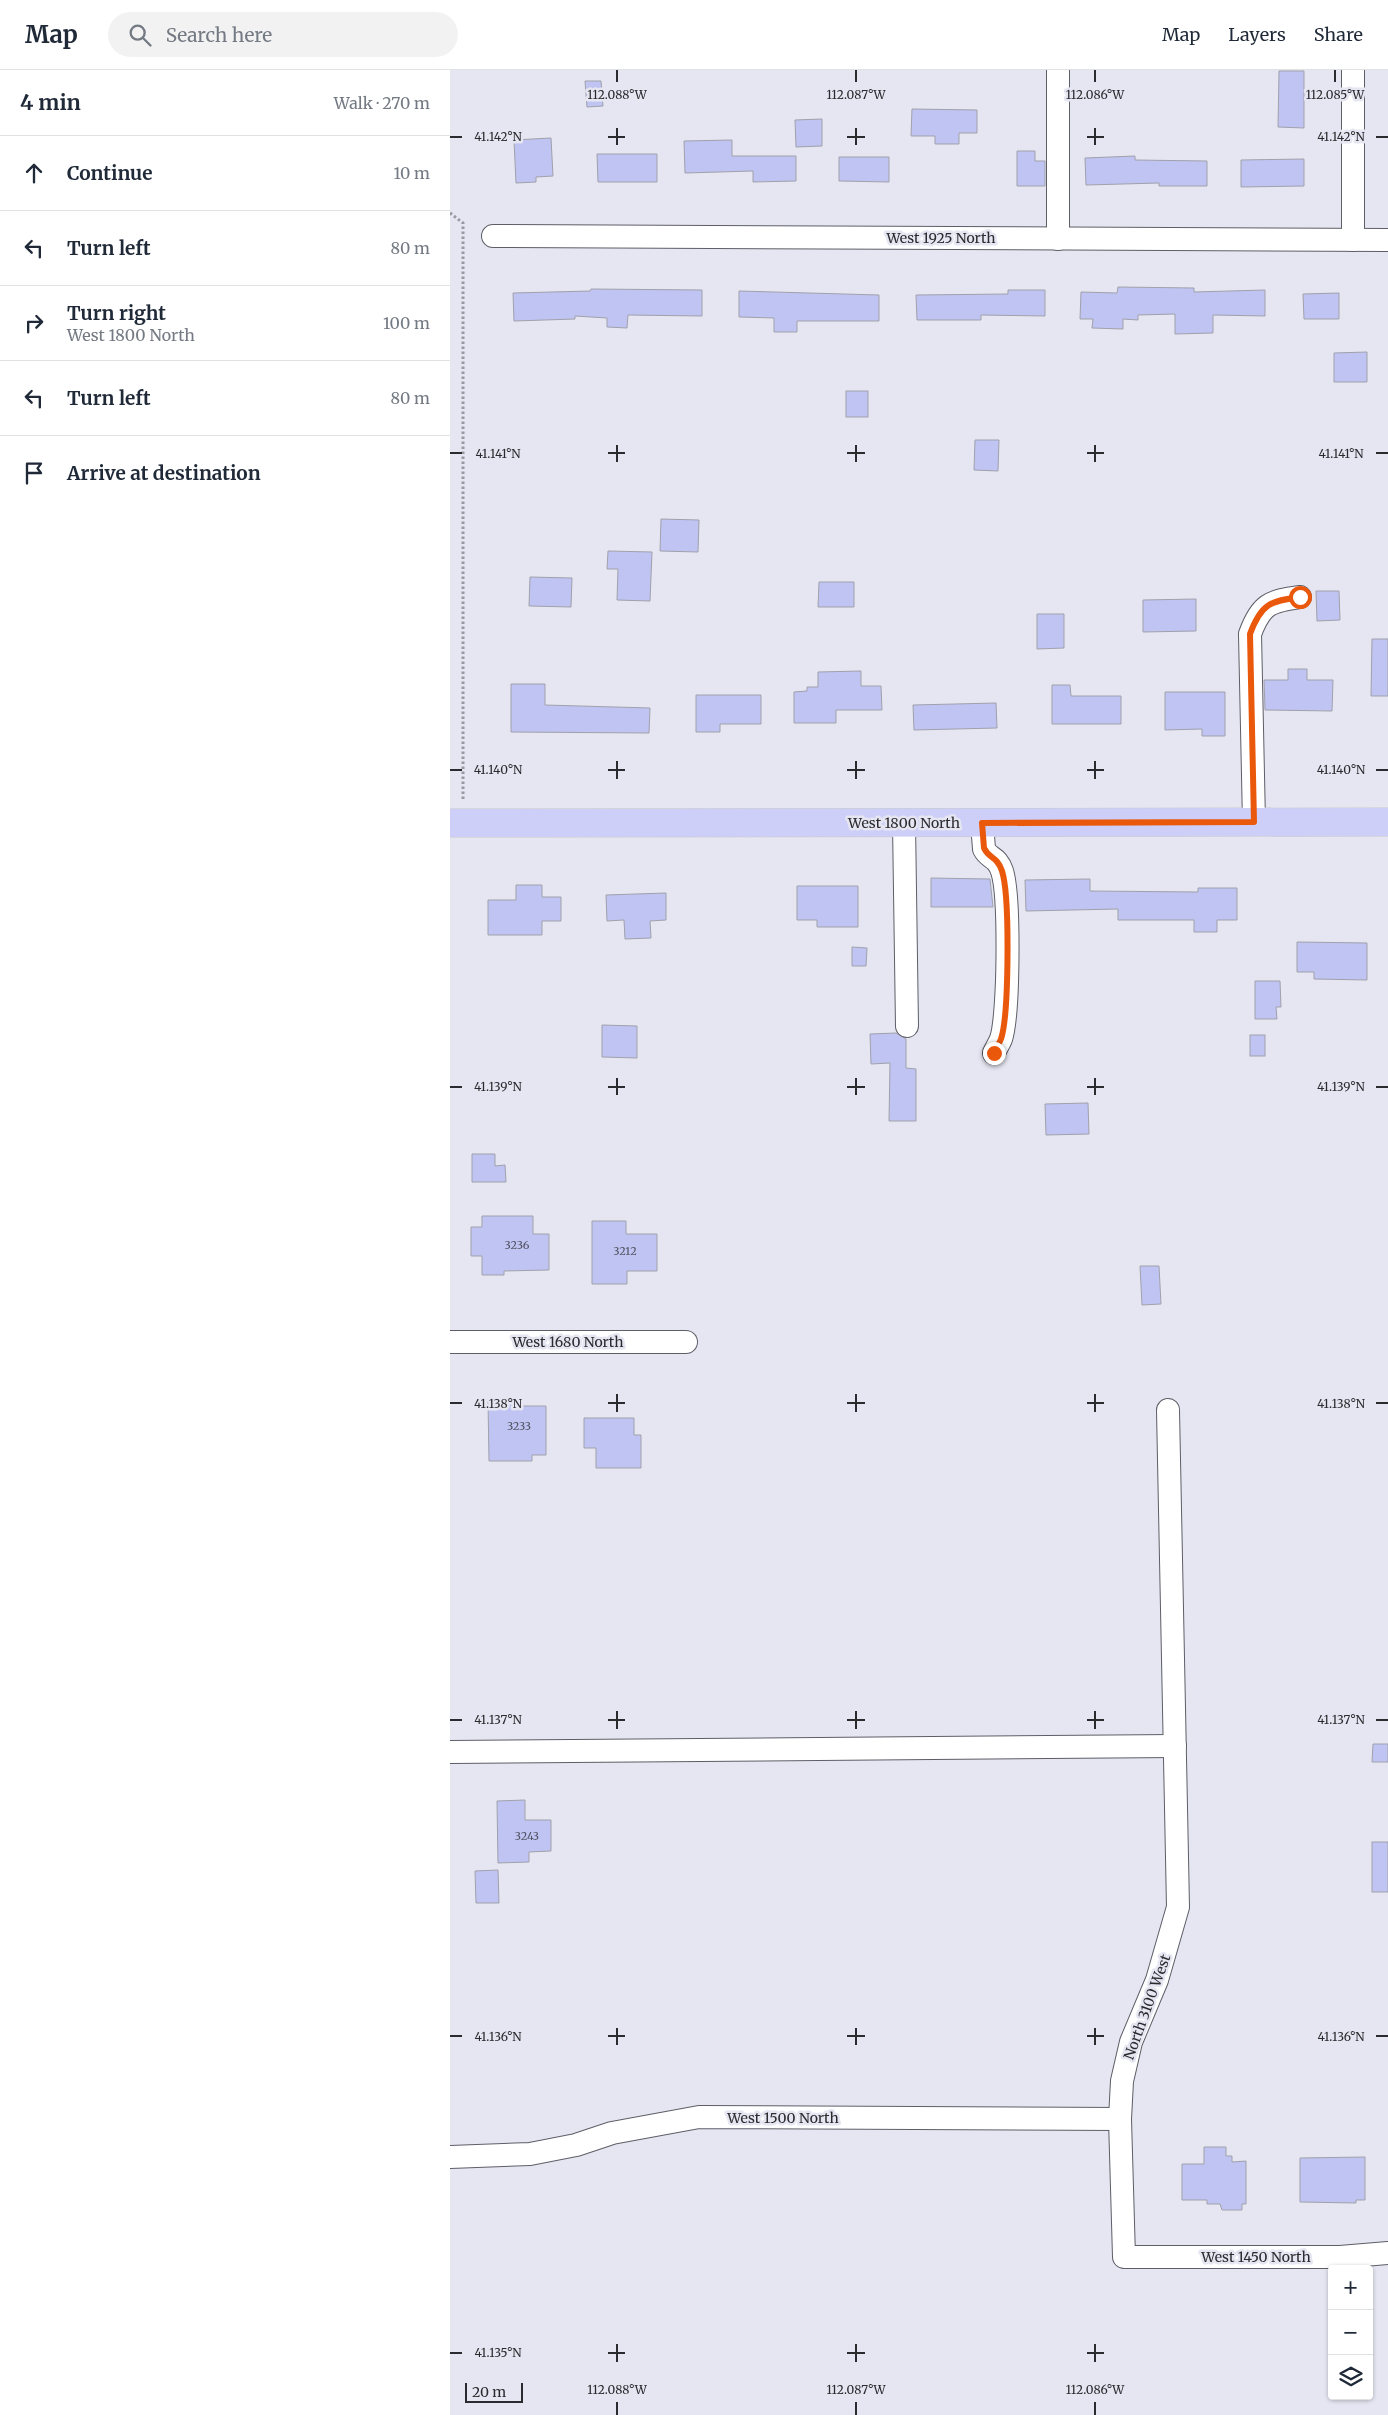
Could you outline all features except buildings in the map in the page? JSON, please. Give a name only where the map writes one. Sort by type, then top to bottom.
[{"type":"main road","name":"West 1800 North","points":[[457,823],[1388,822]]},
{"type":"street","points":[[1058,70],[1058,239]]},
{"type":"street","points":[[1353,70],[1353,240]]},
{"type":"street","name":"West 1925 North","points":[[493,236],[1388,240]]},
{"type":"street","points":[[1254,822],[1250,634],[1256,617],[1264,608],[1276,600],[1300,597]]},
{"type":"street","points":[[904,822],[907,1026]]},
{"type":"street","points":[[982,823],[984,848],[998,860],[1004,878],[1006,905],[1004,1019],[1001,1039],[994,1053]]},
{"type":"street","name":"West 1680 North","points":[[450,1342],[686,1342]]},
{"type":"street","name":"North 3100 West","points":[[1124,2258],[1120,2119],[1122,2081],[1131,2042],[1157,1980],[1178,1907],[1168,1410]]},
{"type":"street","points":[[450,1752],[1174,1746]]},
{"type":"street","name":"West 1500 North","points":[[450,2157],[530,2154],[576,2145],[620,2131],[699,2117],[1120,2119]]},
{"type":"street","name":"West 1450 North","points":[[1124,2258],[1340,2258],[1388,2253]]},
{"type":"path","points":[[450,214],[463,223],[457,823]]},
{"type":"route","points":[[994,1053],[1001,1039],[1004,1019],[1007,939],[1006,905],[1004,878],[998,860],[985,852],[982,823],[1254,822],[1250,634],[1256,617],[1264,608],[1276,600],[1300,597]]}]
